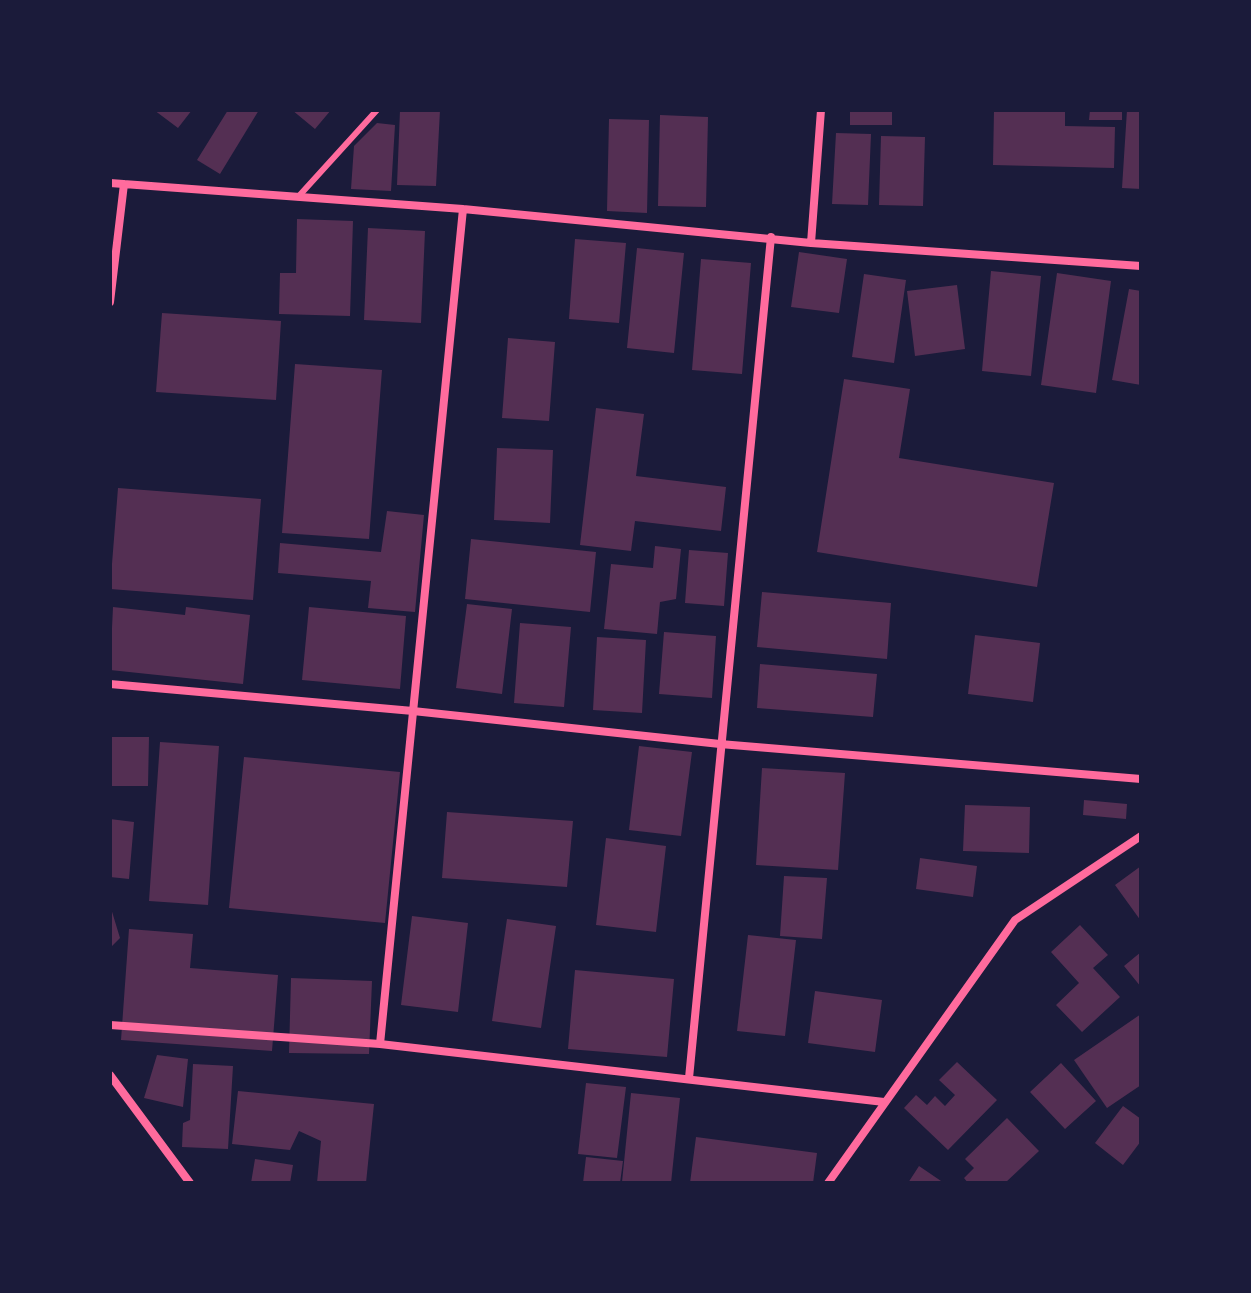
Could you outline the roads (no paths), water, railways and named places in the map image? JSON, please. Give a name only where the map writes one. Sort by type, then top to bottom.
[{"type":"street","points":[[811,243],[821,110]]},
{"type":"street","points":[[110,183],[463,209],[811,243],[1141,266]]},
{"type":"street","points":[[110,302],[124,184]]},
{"type":"street","points":[[380,1044],[463,209]]},
{"type":"street","points":[[689,1078],[771,237]]},
{"type":"street","points":[[110,684],[413,711],[720,744],[1141,779]]},
{"type":"street","points":[[828,1183],[1015,920],[1141,836]]},
{"type":"street","points":[[110,1025],[380,1044],[884,1102]]},
{"type":"street","points":[[110,1075],[190,1183]]},
{"type":"lane","points":[[298,197],[377,110]]}]
